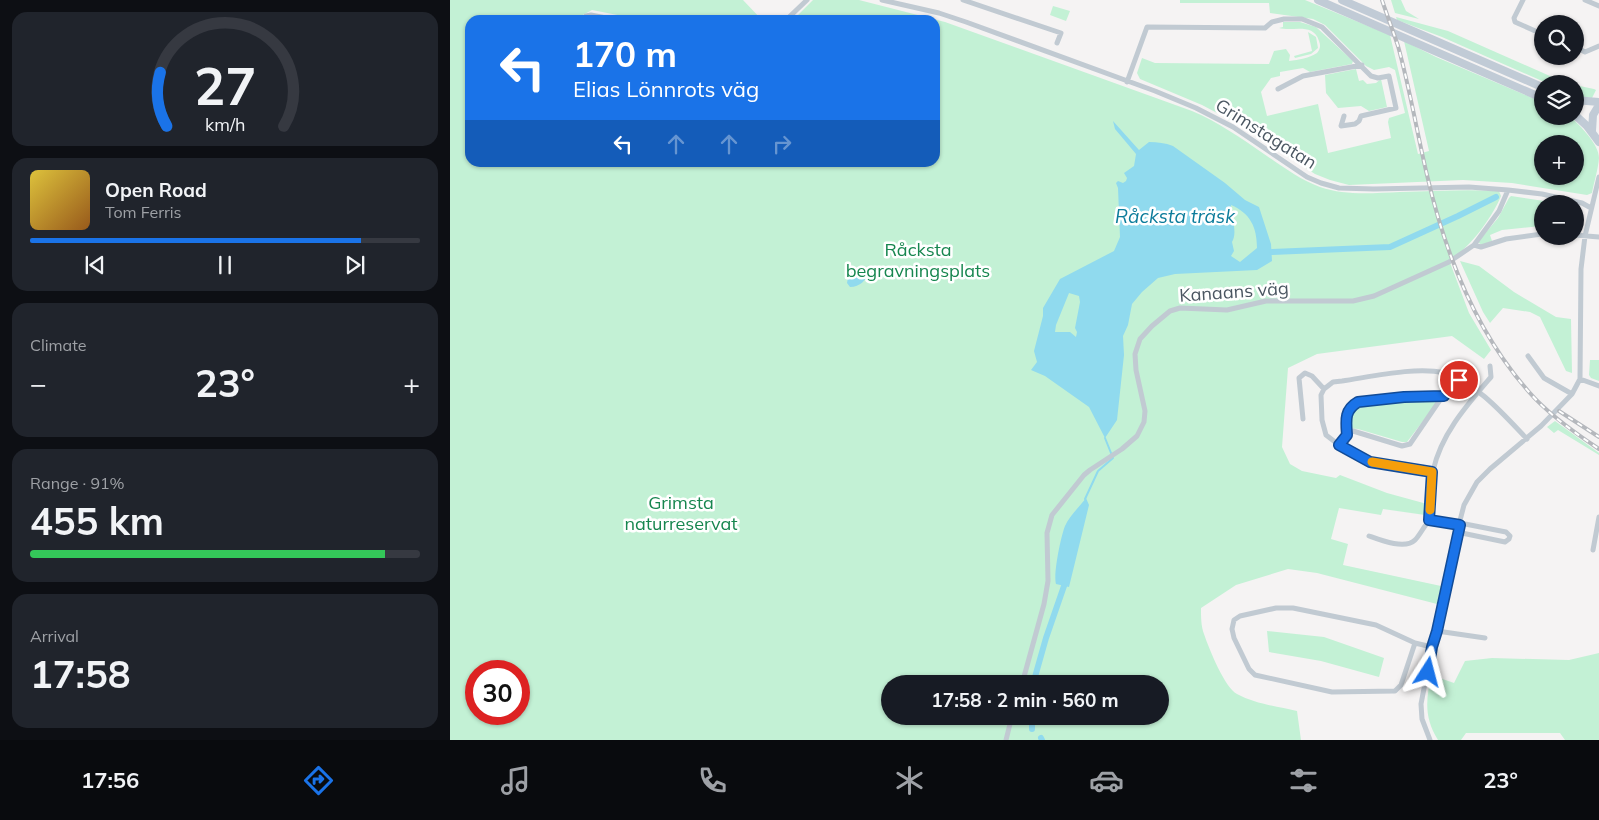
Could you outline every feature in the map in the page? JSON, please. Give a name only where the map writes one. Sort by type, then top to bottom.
[{"type":"main road","points":[[1318,0],[1534,94]]},
{"type":"main road","points":[[1342,0],[1534,84]]},
{"type":"main road","points":[[1584,101],[1599,102]]},
{"type":"main road","points":[[1595,137],[1591,122],[1599,106]]},
{"type":"main road","points":[[1584,125],[1595,137]]},
{"type":"street","points":[[791,15],[806,0]]},
{"type":"street","name":"Grimstagatan","points":[[882,0],[957,19],[1196,108],[1233,127],[1307,177],[1338,188],[1469,187],[1508,190],[1542,194],[1582,203],[1591,208]]},
{"type":"street","points":[[963,0],[1061,33],[1058,43]]},
{"type":"street","points":[[1524,0],[1514,18],[1515,22],[1534,30]]},
{"type":"street","points":[[1586,0],[1599,6]]},
{"type":"street","points":[[1127,82],[1147,27],[1265,28],[1276,21],[1302,19],[1322,26],[1371,76],[1378,78],[1389,76],[1396,108],[1361,116],[1359,122],[1355,124],[1340,126],[1344,116]]},
{"type":"street","points":[[1584,51],[1586,52],[1599,46]]},
{"type":"street","points":[[1278,89],[1303,76],[1362,65]]},
{"type":"street","points":[[1595,137],[1599,148]]},
{"type":"street","points":[[1599,177],[1584,236],[1599,237]]},
{"type":"street","name":"Kanaans väg","points":[[1024,675],[1044,604],[1048,582],[1047,533],[1052,514],[1084,475],[1137,436],[1144,422],[1145,411],[1135,354],[1140,339],[1152,326],[1170,311],[1180,308],[1227,310],[1266,301],[1361,300],[1449,262],[1474,245],[1499,211],[1508,190]]},
{"type":"street","points":[[1474,245],[1481,247],[1506,239],[1534,235]]},
{"type":"street","points":[[1429,738],[1422,719],[1421,704],[1464,506],[1477,482],[1527,439],[1572,394],[1580,379],[1581,269],[1583,245]]},
{"type":"street","points":[[1528,356],[1544,378],[1572,394]]},
{"type":"street","points":[[1370,536],[1392,543],[1415,541],[1429,520],[1432,472],[1445,438],[1462,411],[1491,377],[1490,366]]},
{"type":"street","points":[[1432,472],[1370,462],[1339,445],[1326,435],[1322,420],[1321,395],[1324,388],[1334,382],[1418,371],[1444,374],[1455,378],[1491,402],[1527,439]]},
{"type":"street","points":[[1304,419],[1299,378],[1305,373],[1312,376],[1324,388]]},
{"type":"street","points":[[1339,445],[1353,431],[1402,446],[1410,444],[1455,378]]},
{"type":"street","points":[[1580,379],[1599,386]]},
{"type":"street","points":[[1347,435],[1345,416],[1352,405],[1358,402],[1404,397],[1444,396]]},
{"type":"street","points":[[1593,550],[1599,517]]},
{"type":"street","points":[[1429,520],[1506,532],[1510,536],[1505,542],[1457,532]]},
{"type":"street","points":[[1416,642],[1401,685],[1395,691],[1332,692],[1255,675],[1249,669],[1232,629],[1234,620],[1240,616],[1276,608],[1293,608],[1376,625],[1432,647]]},
{"type":"street","points":[[1437,631],[1485,638]]},
{"type":"street","points":[[1006,740],[1010,725]]},
{"type":"green space","name":"Grimsta naturreservat","points":[[450,0],[743,0],[757,15],[618,15],[592,10],[583,15],[465,15],[465,167],[940,167],[940,21],[1192,111],[1229,131],[1298,177],[1320,187],[1340,192],[1360,193],[1462,190],[1499,191],[1501,196],[1486,222],[1472,241],[1449,260],[1469,313],[1491,350],[1484,359],[1452,336],[1317,354],[1288,368],[1282,447],[1290,464],[1302,471],[1336,478],[1340,475],[1387,493],[1427,504],[1425,515],[1383,509],[1381,515],[1339,508],[1331,539],[1348,544],[1343,565],[1441,586],[1437,604],[1317,573],[1288,569],[1236,585],[1201,608],[1204,634],[1213,658],[1232,690],[1237,694],[1259,702],[1297,711],[1301,740],[450,740]]},
{"type":"green space","name":"Grimsta naturreservat","points":[[813,0],[859,0],[918,15],[798,15]]},
{"type":"green space","points":[[1180,0],[1305,0],[1390,35],[1418,154],[1429,151],[1404,41],[1436,57],[1534,99],[1534,125],[1578,125],[1596,147],[1599,158],[1592,193],[1587,195],[1512,183],[1463,180],[1349,185],[1315,174],[1236,123],[1202,105],[1140,79],[1137,73],[1142,58],[1155,63],[1269,64],[1274,51],[1286,49],[1290,55],[1289,61],[1317,53],[1320,46],[1319,41],[1312,32],[1302,29],[1279,28],[1283,27],[1283,22],[1300,22],[1316,27],[1353,61],[1352,64],[1310,72],[1303,68],[1280,72],[1280,76],[1271,78],[1261,92],[1267,116],[1318,104],[1328,153],[1391,138],[1389,118],[1405,113],[1395,70],[1389,67],[1374,70],[1366,66],[1325,25],[1313,19],[1270,13],[1269,3],[1180,3]]},
{"type":"green space","points":[[1391,0],[1401,0],[1406,11],[1419,19],[1395,13]]},
{"type":"green space","points":[[1053,6],[1070,11],[1066,21],[1050,15]]},
{"type":"green space","points":[[1396,17],[1448,31],[1548,75],[1534,75],[1534,77],[1442,37],[1397,20]]},
{"type":"green space","points":[[1308,32],[1316,37],[1318,48],[1311,54],[1295,58],[1294,56],[1312,51]]},
{"type":"green space","points":[[1356,69],[1359,81],[1363,80],[1367,84],[1376,83],[1381,79],[1387,107],[1369,111],[1361,106],[1338,108],[1326,93],[1325,75]]},
{"type":"green space","points":[[1584,87],[1596,90],[1592,98],[1584,97]]},
{"type":"green space","points":[[1511,196],[1534,199],[1534,227],[1502,230],[1490,235],[1492,241],[1482,245],[1478,242],[1498,218]]},
{"type":"green space","points":[[1460,261],[1479,266],[1514,292],[1556,317],[1571,319],[1572,373],[1566,371],[1540,317],[1530,312],[1503,308],[1490,323],[1483,312]]},
{"type":"green space","points":[[1590,360],[1599,360],[1599,381],[1591,378],[1589,375]]},
{"type":"green space","points":[[1438,398],[1439,400],[1407,442],[1348,428],[1347,416],[1358,403]]},
{"type":"green space","points":[[1555,421],[1599,453],[1599,455],[1558,430],[1554,433],[1547,427]]},
{"type":"green space","points":[[1267,631],[1324,637],[1384,658],[1379,677],[1321,661],[1269,652]]},
{"type":"green space","points":[[1599,653],[1599,740],[1565,740],[1560,733],[1466,733],[1461,740],[1438,740],[1433,732],[1427,709],[1431,675],[1454,683],[1465,661],[1492,658],[1569,660]]},
{"type":"water","name":"Råcksta träsk","points":[[1113,121],[1139,150],[1149,142],[1173,146],[1225,183],[1245,200],[1259,207],[1271,244],[1272,261],[1257,270],[1175,274],[1158,278],[1142,292],[1132,304],[1128,325],[1123,336],[1124,355],[1117,420],[1105,438],[1089,407],[1045,376],[1031,370],[1037,362],[1034,351],[1043,316],[1043,308],[1060,279],[1114,251],[1120,237],[1118,188],[1116,183],[1118,181],[1123,183],[1126,181],[1127,178],[1124,173],[1134,166],[1136,154],[1115,129]],"holes":[[[1231,205],[1238,208],[1248,217],[1254,227],[1257,240],[1257,248],[1240,262],[1231,256],[1234,251],[1232,242],[1234,238],[1234,224]],[[1069,293],[1079,296],[1080,302],[1075,328],[1077,332],[1076,337],[1070,332],[1055,332]]]},
{"type":"water","points":[[862,267],[868,271],[866,277],[860,284],[850,287],[847,283],[850,275],[856,269]]},
{"type":"water","points":[[1086,498],[1089,505],[1069,587],[1056,584],[1056,564],[1065,526]]},
{"type":"waterway","points":[[1272,252],[1390,247],[1496,197]]},
{"type":"waterway","points":[[1085,499],[1098,471],[1113,458],[1105,438]]},
{"type":"waterway","points":[[1036,675],[1064,586]]},
{"type":"railway","points":[[1382,0],[1398,46],[1434,204],[1464,290],[1493,343],[1529,392],[1571,430],[1599,449]]},
{"type":"railway","points":[[1559,411],[1599,437]]},
{"type":"slow traffic","points":[[1372,462],[1432,472],[1430,510]]},
{"type":"route","points":[[1428,672],[1456,536],[1460,525],[1429,520],[1432,472],[1370,462],[1339,445],[1347,435],[1345,416],[1352,405],[1358,402],[1404,397],[1444,396],[1455,378],[1459,380]]},
{"type":"park label","name":"Råcksta begravningsplats","points":[[918,260]]}]
